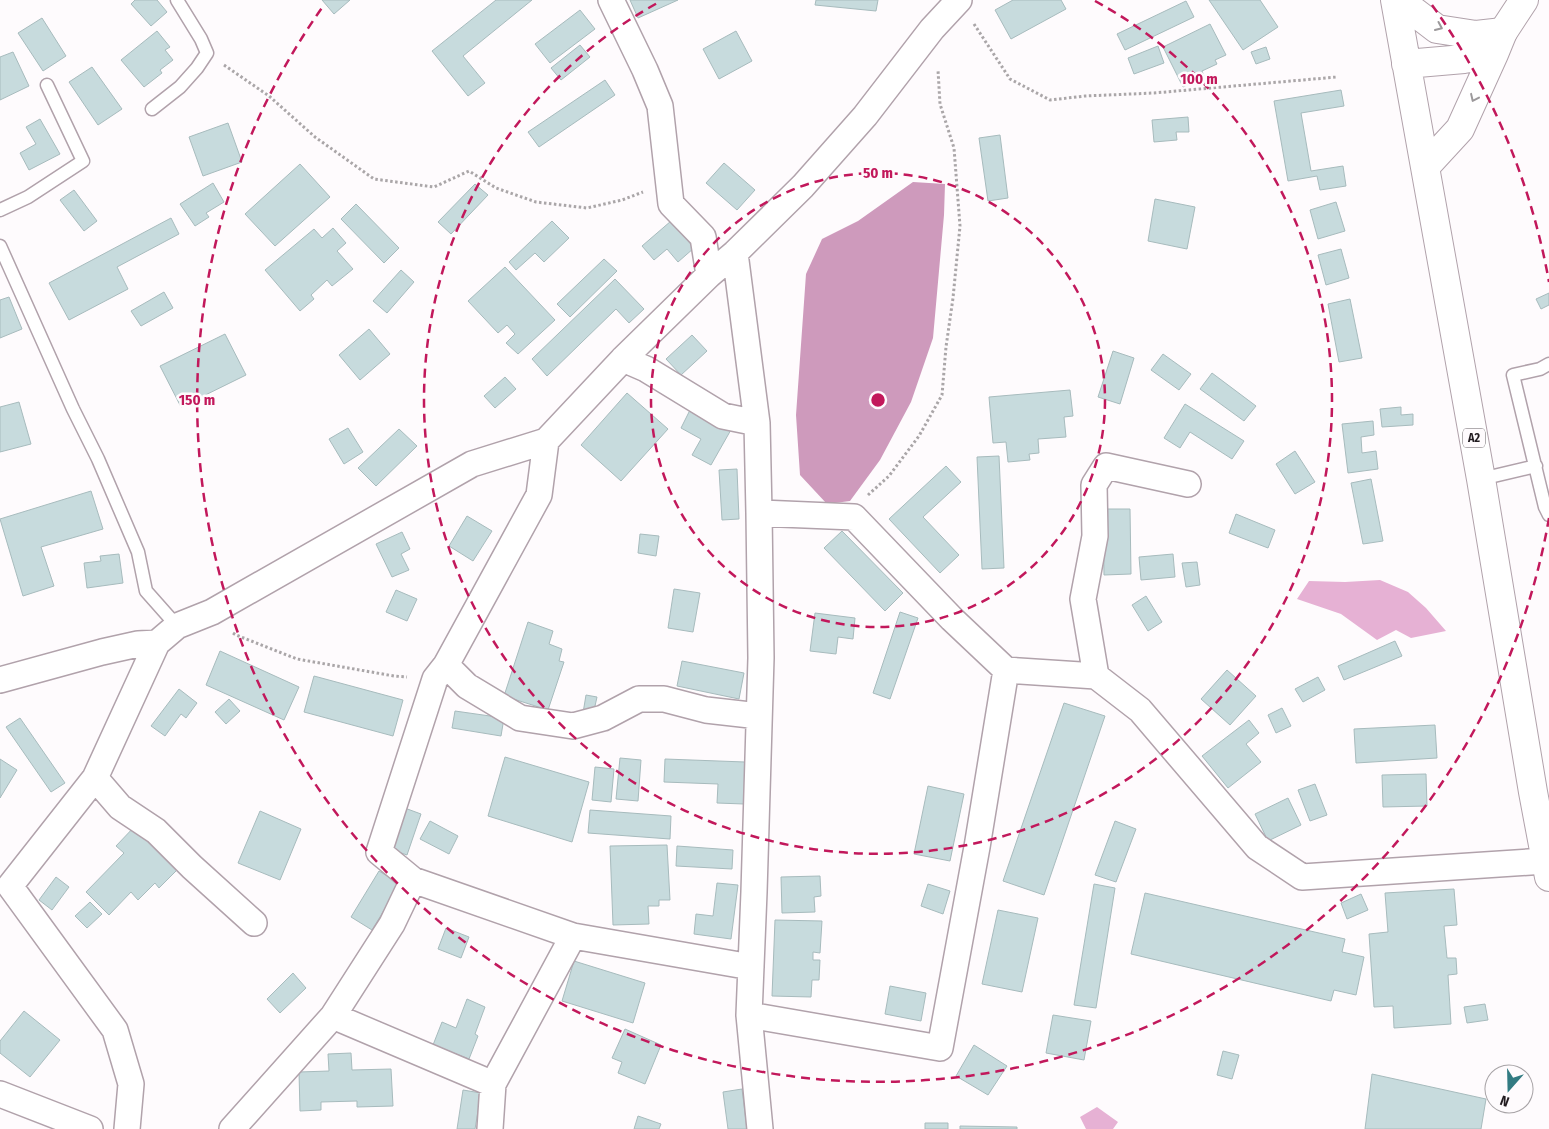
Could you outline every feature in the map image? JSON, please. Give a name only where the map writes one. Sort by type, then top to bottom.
[{"type":"main road","points":[[1397,0],[1437,29],[1476,35],[1499,43]]},
{"type":"main road","name":"A2","points":[[1397,0],[1406,64],[1481,479],[1547,869]]},
{"type":"main road","points":[[1425,167],[1460,129],[1499,43],[1524,0]]},
{"type":"main road","points":[[1406,64],[1464,59],[1499,43]]},
{"type":"street","points":[[611,0],[660,106],[671,204],[703,237],[709,275]]},
{"type":"street","points":[[126,1129],[131,1084],[115,1030],[10,886],[95,778],[157,643],[176,626],[212,612],[472,464],[546,441],[623,358],[803,186],[865,116],[932,29],[958,0]]},
{"type":"street","points":[[735,253],[758,423],[761,658],[755,882],[749,1015],[760,1129]]},
{"type":"street","points":[[623,358],[646,369],[723,416],[758,423]]},
{"type":"street","points":[[546,441],[540,495],[440,672],[379,852],[414,880],[573,936],[751,967]]},
{"type":"street","points":[[1096,676],[1083,599],[1095,536],[1094,486],[1106,466],[1188,484]]},
{"type":"street","points":[[759,513],[854,517],[952,619],[1006,670],[1096,676],[1140,710],[1257,847],[1302,877],[1547,869]]},
{"type":"street","points":[[0,680],[102,652],[138,644],[157,643]]},
{"type":"street","points":[[749,1015],[940,1048],[977,847],[1006,670]]},
{"type":"street","points":[[440,672],[520,718],[573,726],[603,718],[639,699],[664,699],[706,710],[759,716]]},
{"type":"street","points":[[95,778],[120,807],[156,831],[192,867],[254,923]]},
{"type":"street","points":[[232,1129],[333,1016],[392,924],[414,880]]},
{"type":"street","points":[[490,1129],[493,1084],[573,936]]},
{"type":"street","points":[[333,1016],[493,1084]]},
{"type":"street","points":[[0,1094],[90,1129]]},
{"type":"lane","points":[[152,109],[180,87],[207,53],[201,39],[177,0]]},
{"type":"lane","points":[[0,210],[28,196],[84,161],[47,85]]},
{"type":"lane","points":[[0,246],[73,409],[98,459],[138,552],[146,591],[176,626]]},
{"type":"lane","points":[[1549,364],[1540,369],[1513,375],[1545,506],[1549,515]]},
{"type":"lane","points":[[1481,479],[1536,466]]},
{"type":"path","points":[[958,0],[1010,79],[1050,100],[1337,77]]},
{"type":"path","points":[[854,517],[866,497],[888,476],[919,436],[942,395],[960,226],[954,148],[940,104],[937,56],[932,29]]},
{"type":"path","points":[[207,53],[269,96],[315,137],[374,179],[434,187],[469,172],[496,188],[536,202],[587,208],[622,200],[648,189],[671,204]]},
{"type":"path","points":[[212,612],[236,635],[297,659],[394,676],[440,672]]},
{"type":"shaded area","points":[[913,182],[945,184],[933,338],[911,402],[880,460],[850,501],[827,504],[800,475],[796,415],[806,274],[822,239],[858,221]]},
{"type":"shaded area","points":[[1380,580],[1408,592],[1426,608],[1446,631],[1411,638],[1396,630],[1377,640],[1341,614],[1297,599],[1309,581],[1345,582]]},
{"type":"shaded area","points":[[1097,1107],[1118,1122],[1113,1129],[1086,1129],[1080,1117]]},
{"type":"building","points":[[135,0],[157,0],[167,12],[151,26],[131,4]]},
{"type":"building","points":[[322,0],[350,0],[334,14]]},
{"type":"building","points":[[496,0],[532,0],[463,56],[485,83],[468,96],[432,51]]},
{"type":"building","points":[[630,0],[678,0],[638,18]]},
{"type":"building","points":[[816,0],[878,0],[876,11],[815,5]]},
{"type":"building","points":[[1013,0],[1061,0],[1066,9],[1011,39],[995,10]]},
{"type":"building","points":[[1209,0],[1260,0],[1278,27],[1243,50]]},
{"type":"building","points":[[1186,1],[1194,17],[1125,50],[1117,34]]},
{"type":"building","points":[[580,10],[595,29],[550,63],[535,44]]},
{"type":"building","points":[[42,18],[66,56],[43,71],[18,33]]},
{"type":"building","points":[[1210,24],[1226,55],[1215,60],[1217,64],[1202,71],[1204,76],[1183,87],[1163,47]]},
{"type":"building","points":[[157,31],[170,47],[165,50],[173,60],[160,70],[162,73],[144,87],[121,60]]},
{"type":"building","points":[[736,31],[752,61],[719,79],[703,49]]},
{"type":"building","points":[[580,45],[590,57],[561,80],[551,68]]},
{"type":"building","points":[[1158,46],[1164,63],[1134,74],[1128,58]]},
{"type":"building","points":[[1266,47],[1270,59],[1256,64],[1251,52]]},
{"type":"building","points":[[13,52],[29,86],[0,100],[0,57]]},
{"type":"building","points":[[92,67],[122,109],[98,125],[69,82]]},
{"type":"building","points":[[605,80],[615,95],[539,147],[528,132]]},
{"type":"building","points":[[1341,90],[1344,106],[1301,113],[1311,171],[1343,166],[1346,186],[1320,190],[1317,176],[1288,181],[1274,101]]},
{"type":"building","points":[[1188,117],[1189,132],[1176,132],[1177,140],[1154,142],[1152,120]]},
{"type":"building","points":[[40,119],[60,154],[29,170],[20,153],[36,144],[26,127]]},
{"type":"building","points":[[228,123],[242,162],[203,176],[189,137]]},
{"type":"building","points":[[1000,135],[1008,198],[988,201],[979,138]]},
{"type":"building","points":[[724,163],[755,190],[737,210],[706,183]]},
{"type":"building","points":[[300,164],[330,197],[275,246],[245,214]]},
{"type":"building","points":[[213,183],[224,202],[206,213],[209,217],[195,226],[180,204]]},
{"type":"building","points":[[475,184],[488,195],[451,234],[438,222]]},
{"type":"building","points":[[74,190],[97,221],[84,231],[60,200]]},
{"type":"building","points":[[1155,199],[1195,207],[1187,249],[1148,241]]},
{"type":"building","points":[[1336,202],[1345,231],[1318,239],[1310,210]]},
{"type":"building","points":[[356,204],[399,248],[384,263],[341,219]]},
{"type":"building","points":[[171,218],[179,234],[117,267],[128,289],[69,320],[49,283]]},
{"type":"building","points":[[552,221],[569,238],[544,262],[535,253],[516,270],[509,262]]},
{"type":"building","points":[[671,221],[694,248],[678,262],[667,249],[654,260],[642,246]]},
{"type":"building","points":[[333,228],[346,243],[337,251],[353,269],[332,286],[327,280],[311,295],[314,299],[300,311],[265,270],[314,229],[322,238]]},
{"type":"building","points":[[1341,249],[1349,278],[1326,285],[1318,255]]},
{"type":"building","points":[[604,259],[617,271],[570,317],[557,304]]},
{"type":"building","points":[[505,267],[555,320],[518,354],[506,343],[515,334],[507,325],[498,333],[468,301]]},
{"type":"building","points":[[401,270],[414,282],[387,313],[373,301]]},
{"type":"building","points":[[615,279],[644,309],[629,323],[616,309],[547,376],[532,359]]},
{"type":"building","points":[[164,292],[173,308],[141,326],[131,311]]},
{"type":"building","points":[[1549,293],[1549,305],[1541,309],[1536,299]]},
{"type":"building","points":[[9,297],[22,329],[0,338],[0,300]]},
{"type":"building","points":[[1350,299],[1362,358],[1339,362],[1328,304]]},
{"type":"building","points":[[369,329],[390,354],[360,380],[339,355]]},
{"type":"building","points":[[225,334],[246,375],[181,407],[160,366]]},
{"type":"building","points":[[692,335],[707,351],[681,375],[666,359]]},
{"type":"building","points":[[1113,351],[1134,358],[1120,404],[1098,397]]},
{"type":"building","points":[[1163,354],[1191,374],[1179,390],[1151,370]]},
{"type":"building","points":[[1212,373],[1256,406],[1244,421],[1200,389]]},
{"type":"building","points":[[505,377],[516,389],[495,408],[484,396]]},
{"type":"building","points":[[1070,390],[1073,416],[1064,417],[1066,437],[1038,439],[1039,453],[1029,454],[1030,460],[1008,462],[1006,442],[993,443],[989,397]]},
{"type":"building","points":[[627,393],[668,429],[621,481],[581,445]]},
{"type":"building","points":[[19,402],[31,444],[0,452],[0,407]]},
{"type":"building","points":[[1185,404],[1244,441],[1232,459],[1190,432],[1180,448],[1164,438]]},
{"type":"building","points":[[692,406],[732,428],[711,465],[692,455],[701,439],[681,428]]},
{"type":"building","points":[[1401,407],[1401,415],[1413,414],[1413,425],[1382,427],[1380,409]]},
{"type":"building","points":[[1373,421],[1374,435],[1361,437],[1362,453],[1376,451],[1378,469],[1348,473],[1342,424]]},
{"type":"building","points":[[348,428],[363,452],[344,464],[329,439]]},
{"type":"building","points":[[399,429],[417,446],[376,486],[358,468]]},
{"type":"building","points":[[1295,451],[1315,482],[1295,494],[1276,464]]},
{"type":"building","points":[[999,456],[1004,568],[982,569],[977,457]]},
{"type":"building","points":[[946,466],[961,482],[923,517],[959,555],[940,573],[889,519]]},
{"type":"building","points":[[737,469],[739,519],[722,520],[719,470]]},
{"type":"building","points":[[1371,479],[1383,541],[1363,544],[1351,483]]},
{"type":"building","points":[[91,491],[103,529],[41,547],[54,586],[23,596],[0,519]]},
{"type":"building","points":[[1103,509],[1130,509],[1131,574],[1104,575]]},
{"type":"building","points":[[1236,514],[1275,530],[1268,548],[1229,533]]},
{"type":"building","points":[[467,516],[492,531],[473,561],[449,546]]},
{"type":"building","points":[[842,531],[903,593],[885,611],[824,548]]},
{"type":"building","points":[[402,532],[410,549],[401,554],[409,570],[392,577],[376,544]]},
{"type":"building","points":[[640,534],[659,536],[656,556],[638,553]]},
{"type":"building","points":[[119,554],[123,583],[87,588],[84,563],[101,561],[100,556]]},
{"type":"building","points":[[1173,554],[1175,577],[1141,580],[1139,557]]},
{"type":"building","points":[[1197,562],[1200,585],[1186,587],[1182,563]]},
{"type":"building","points":[[674,589],[700,593],[693,632],[668,628]]},
{"type":"building","points":[[396,590],[417,599],[407,621],[386,612]]},
{"type":"building","points":[[1146,596],[1162,622],[1148,631],[1132,605]]},
{"type":"building","points":[[900,612],[918,618],[890,699],[873,693]]},
{"type":"building","points":[[815,613],[855,618],[853,639],[838,637],[836,654],[810,651]]},
{"type":"building","points":[[528,622],[553,631],[549,644],[562,649],[559,661],[564,662],[548,710],[504,696]]},
{"type":"building","points":[[1395,641],[1402,656],[1344,680],[1338,666]]},
{"type":"building","points":[[220,651],[299,687],[284,720],[206,685]]},
{"type":"building","points":[[682,661],[744,673],[739,699],[677,686]]},
{"type":"building","points":[[1227,670],[1256,696],[1230,725],[1201,699]]},
{"type":"building","points":[[314,676],[403,700],[393,736],[304,712]]},
{"type":"building","points":[[1318,677],[1325,690],[1303,702],[1295,689]]},
{"type":"building","points":[[179,689],[197,703],[186,718],[181,714],[165,736],[151,726]]},
{"type":"building","points":[[586,695],[597,697],[593,715],[583,713]]},
{"type":"building","points":[[229,699],[240,711],[226,724],[215,712]]},
{"type":"building","points":[[1064,703],[1105,716],[1044,895],[1003,881]]},
{"type":"building","points":[[1282,708],[1291,726],[1276,733],[1268,715]]},
{"type":"building","points":[[455,711],[504,718],[501,736],[452,728]]},
{"type":"building","points":[[20,718],[65,783],[51,792],[6,727]]},
{"type":"building","points":[[1249,720],[1259,733],[1246,744],[1261,762],[1228,788],[1202,756]]},
{"type":"building","points":[[1435,725],[1437,758],[1356,763],[1354,729]]},
{"type":"building","points":[[505,757],[589,782],[572,842],[488,816]]},
{"type":"building","points":[[620,758],[641,760],[638,801],[616,799]]},
{"type":"building","points":[[0,759],[17,770],[0,798]]},
{"type":"building","points":[[665,759],[745,762],[744,804],[717,803],[718,784],[664,782]]},
{"type":"building","points":[[595,767],[614,769],[611,802],[592,800]]},
{"type":"building","points":[[1426,774],[1427,806],[1383,807],[1382,775]]},
{"type":"building","points":[[1315,784],[1327,815],[1310,821],[1298,790]]},
{"type":"building","points":[[928,786],[964,794],[950,861],[914,854]]},
{"type":"building","points":[[1288,798],[1301,825],[1268,841],[1255,814]]},
{"type":"building","points":[[402,807],[421,814],[407,855],[387,848]]},
{"type":"building","points":[[590,810],[671,816],[670,839],[588,833]]},
{"type":"building","points":[[260,811],[301,829],[280,880],[238,863]]},
{"type":"building","points":[[430,821],[458,836],[449,854],[420,839]]},
{"type":"building","points":[[1115,821],[1136,829],[1116,882],[1095,875]]},
{"type":"building","points":[[136,825],[179,868],[159,888],[155,883],[138,900],[131,892],[109,915],[86,892],[124,853],[116,846]]},
{"type":"building","points":[[667,845],[670,900],[659,900],[659,906],[648,906],[649,924],[613,925],[610,846]]},
{"type":"building","points":[[677,846],[733,850],[732,869],[676,866]]},
{"type":"building","points":[[379,871],[400,884],[372,930],[351,917]]},
{"type":"building","points":[[820,876],[821,896],[814,897],[815,912],[782,913],[781,877]]},
{"type":"building","points":[[56,877],[69,887],[52,910],[39,900]]},
{"type":"building","points":[[717,883],[738,885],[731,939],[694,934],[696,914],[713,916]]},
{"type":"building","points":[[928,884],[950,891],[943,914],[921,906]]},
{"type":"building","points":[[1094,884],[1115,888],[1096,1008],[1074,1005]]},
{"type":"building","points":[[1454,889],[1457,925],[1444,926],[1447,958],[1456,958],[1457,974],[1448,975],[1451,1024],[1394,1028],[1393,1006],[1374,1007],[1369,934],[1388,932],[1385,893]]},
{"type":"building","points":[[1145,893],[1345,939],[1342,952],[1364,957],[1356,995],[1334,990],[1331,1001],[1131,954]]},
{"type":"building","points":[[1361,894],[1368,910],[1347,919],[1341,903]]},
{"type":"building","points":[[90,902],[102,914],[87,928],[75,916]]},
{"type":"building","points":[[998,910],[1038,918],[1022,992],[982,984]]},
{"type":"building","points":[[775,920],[822,921],[820,953],[813,952],[813,960],[820,960],[819,980],[812,980],[811,997],[772,996]]},
{"type":"building","points":[[446,928],[469,937],[461,958],[438,949]]},
{"type":"building","points":[[574,961],[645,983],[633,1023],[562,1001]]},
{"type":"building","points":[[293,973],[306,988],[280,1013],[267,999]]},
{"type":"building","points":[[890,986],[926,993],[921,1021],[885,1014]]},
{"type":"building","points":[[467,999],[485,1007],[475,1034],[478,1036],[469,1059],[433,1045],[442,1022],[456,1028]]},
{"type":"building","points":[[1485,1004],[1488,1020],[1467,1023],[1464,1007]]},
{"type":"building","points":[[24,1011],[60,1040],[30,1077],[0,1053],[0,1041]]},
{"type":"building","points":[[1053,1015],[1091,1021],[1084,1060],[1046,1053]]},
{"type":"building","points":[[625,1029],[661,1045],[645,1084],[618,1073],[622,1062],[612,1058]]},
{"type":"building","points":[[974,1045],[1007,1066],[988,1095],[956,1076]]},
{"type":"building","points":[[1223,1051],[1239,1055],[1232,1079],[1217,1075]]},
{"type":"building","points":[[351,1053],[352,1070],[391,1069],[393,1106],[357,1107],[357,1101],[321,1102],[321,1110],[300,1111],[299,1072],[329,1071],[328,1054]]},
{"type":"building","points":[[1372,1074],[1484,1099],[1481,1129],[1365,1129]]},
{"type":"building","points":[[742,1089],[747,1129],[728,1129],[723,1092]]},
{"type":"building","points":[[463,1090],[481,1093],[475,1129],[457,1129]]},
{"type":"building","points":[[638,1116],[661,1124],[659,1129],[634,1129]]},
{"type":"building","points":[[925,1123],[948,1123],[948,1129],[925,1129]]},
{"type":"building","points":[[960,1126],[1017,1127],[1017,1129],[960,1129]]}]
